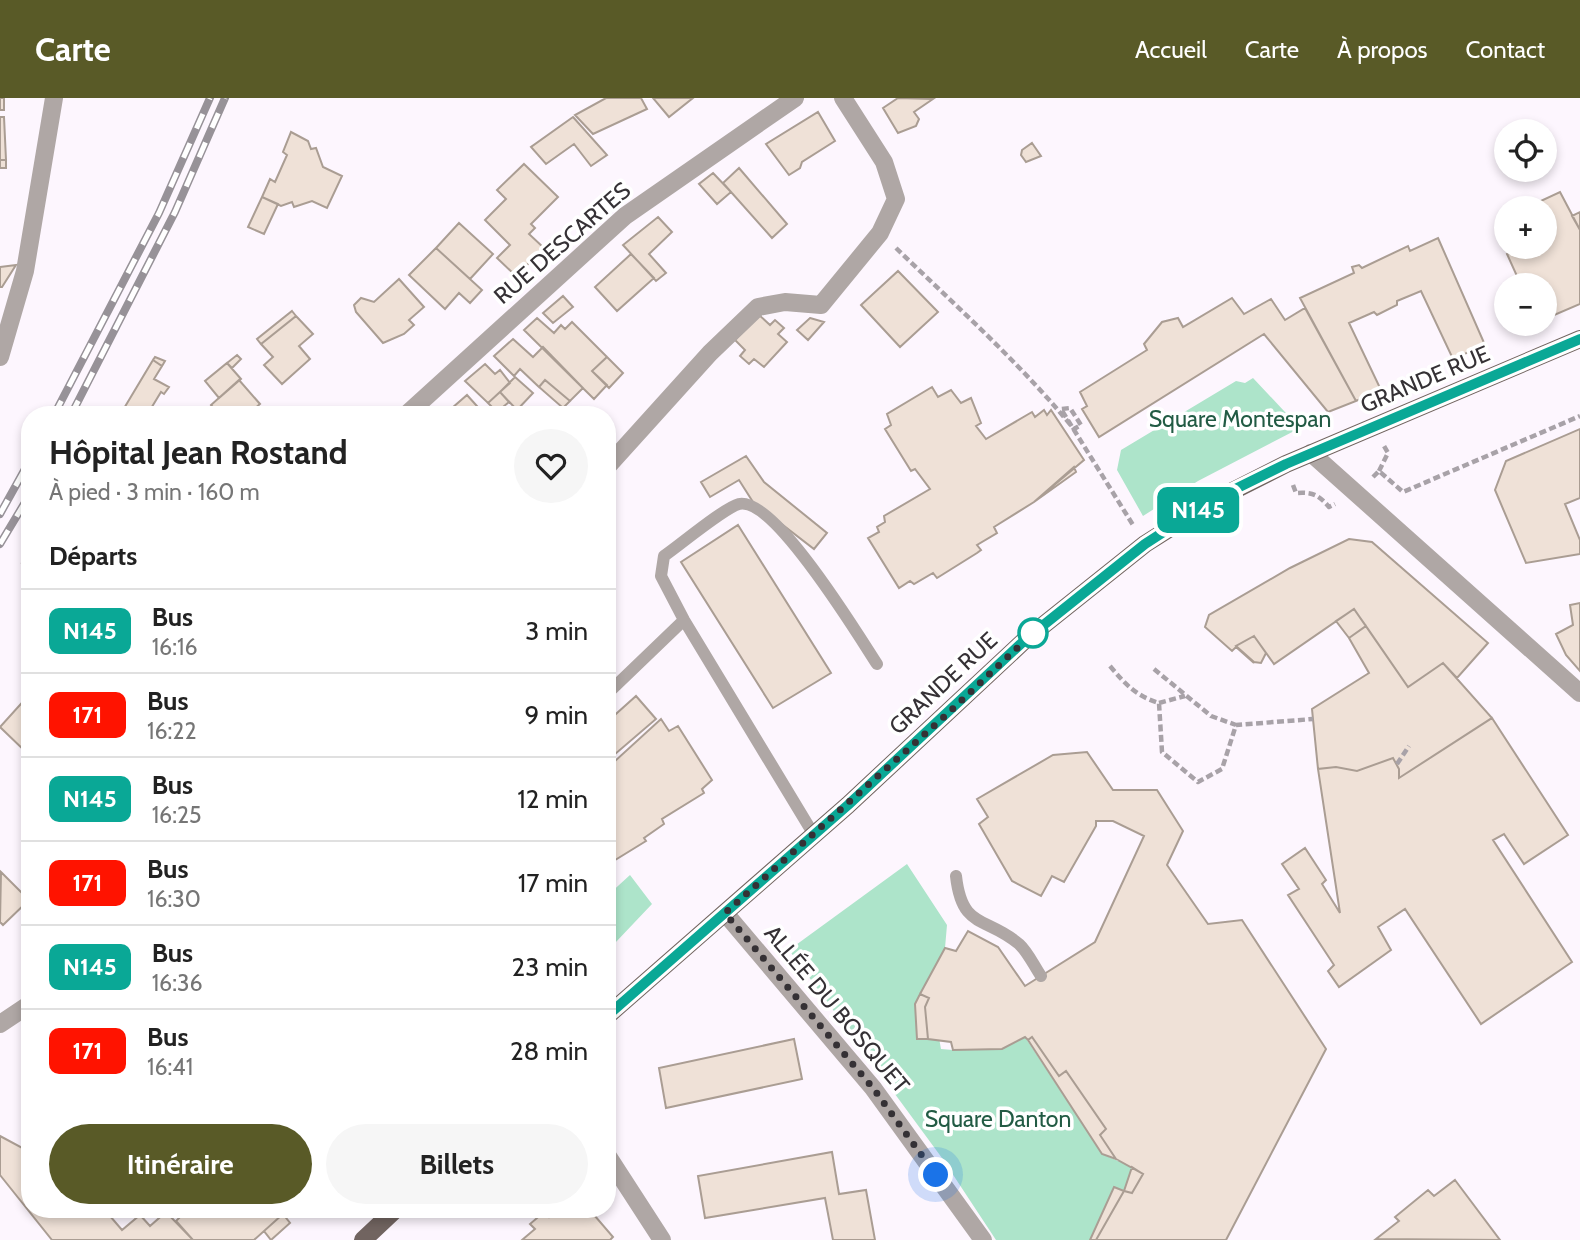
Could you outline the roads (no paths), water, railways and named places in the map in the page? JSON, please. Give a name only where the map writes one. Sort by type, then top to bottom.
[{"type":"main road","name":"GRANDE RUE","points":[[616,1008],[814,835],[1026,639],[1145,544],[1213,500],[1286,464],[1580,339]]},
{"type":"main road","points":[[363,1240],[386,1218]]},
{"type":"street","points":[[0,357],[8,308],[25,271],[54,98]]},
{"type":"street","name":"RUE DESCARTES","points":[[416,406],[625,216],[795,98]]},
{"type":"street","points":[[616,457],[710,353],[758,307],[785,302],[821,305],[880,233],[896,199],[884,162],[843,98]]},
{"type":"street","points":[[1311,453],[1580,694]]},
{"type":"street","name":"ALLÉE DU BOSQUET","points":[[725,913],[873,1088],[983,1240]]},
{"type":"street","points":[[0,1024],[21,1010]]},
{"type":"street","points":[[616,1170],[662,1240]]},
{"type":"lane","points":[[814,835],[684,620],[661,576],[664,556],[735,505],[743,503],[786,533],[820,578],[877,664]]},
{"type":"lane","points":[[616,685],[684,620]]},
{"type":"lane","points":[[956,876],[959,901],[976,921],[1003,932],[1022,947],[1041,976]]},
{"type":"railway","points":[[59,406],[159,213],[210,98]]},
{"type":"railway","points":[[76,406],[175,212],[225,98]]},
{"type":"railway","points":[[0,514],[21,476]]},
{"type":"railway","points":[[0,544],[21,509]]},
{"type":"park label","name":"Square Montespan","points":[[1240,419]]},
{"type":"park label","name":"Square Danton","points":[[998,1119]]}]
